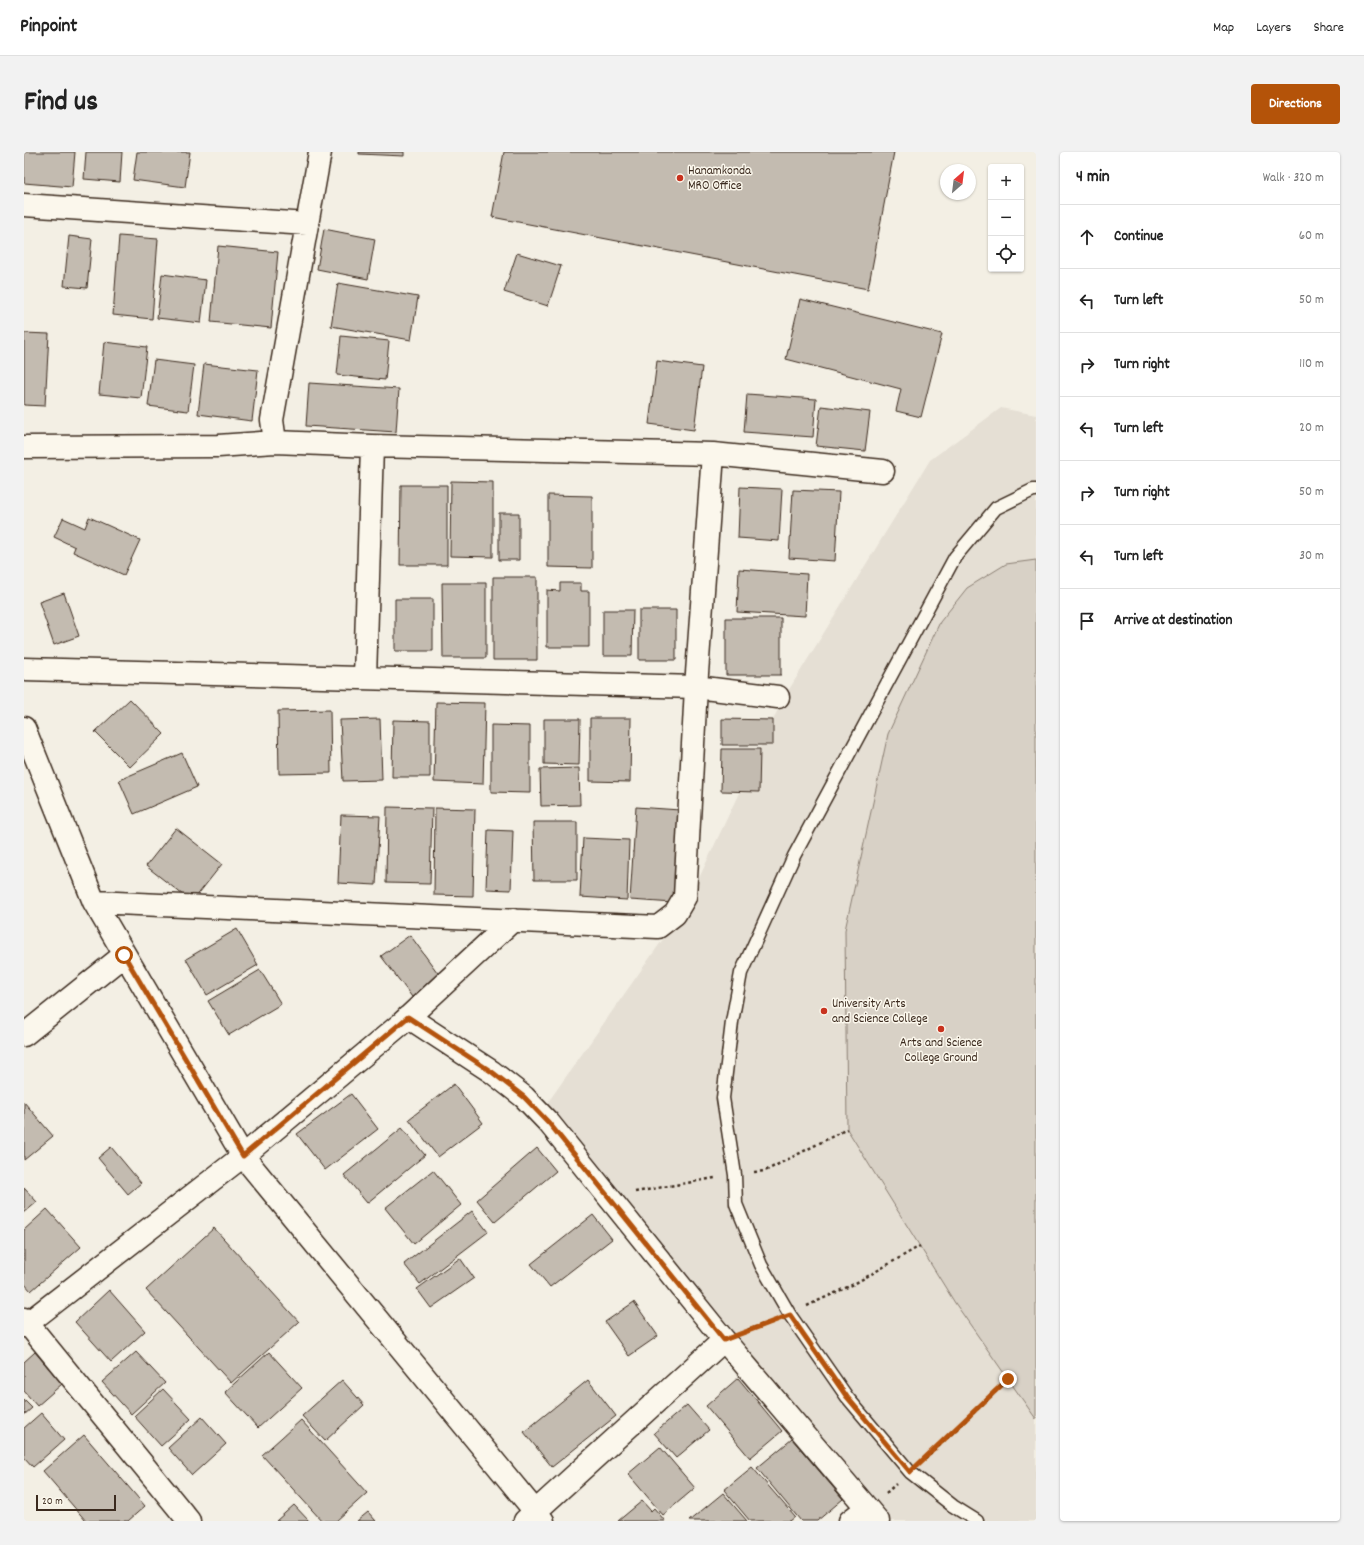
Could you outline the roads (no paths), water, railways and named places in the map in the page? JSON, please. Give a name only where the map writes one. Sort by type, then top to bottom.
[{"type":"street","points":[[274,442],[272,420],[320,152]]},
{"type":"street","points":[[24,205],[307,224]]},
{"type":"street","points":[[24,447],[218,446],[274,442],[372,446],[713,454],[883,471]]},
{"type":"street","points":[[365,678],[372,446]]},
{"type":"street","points":[[94,902],[658,927],[675,914],[685,897],[696,687],[713,454]]},
{"type":"street","points":[[24,669],[696,687],[778,697]]},
{"type":"street","points":[[24,728],[94,902],[243,1156],[535,1518],[724,1340]]},
{"type":"street","points":[[188,1521],[25,1323],[243,1156],[408,1017],[513,920]]},
{"type":"street","points":[[24,1035],[124,955]]},
{"type":"street","points":[[408,1017],[492,1072],[524,1097],[549,1123],[865,1517]]},
{"type":"lane","points":[[977,1521],[953,1506],[910,1472],[847,1397],[790,1315],[761,1265],[736,1204],[735,1175],[723,1098],[732,1022],[741,973],[794,856],[955,557],[996,508],[1033,490],[1036,490]]},
{"type":"place","name":"Hanamkonda MRO Office","points":[[680,178]]},
{"type":"place","name":"University Arts and Science College","points":[[824,1011]]},
{"type":"place","name":"Arts and Science College Ground","points":[[941,1029]]}]
